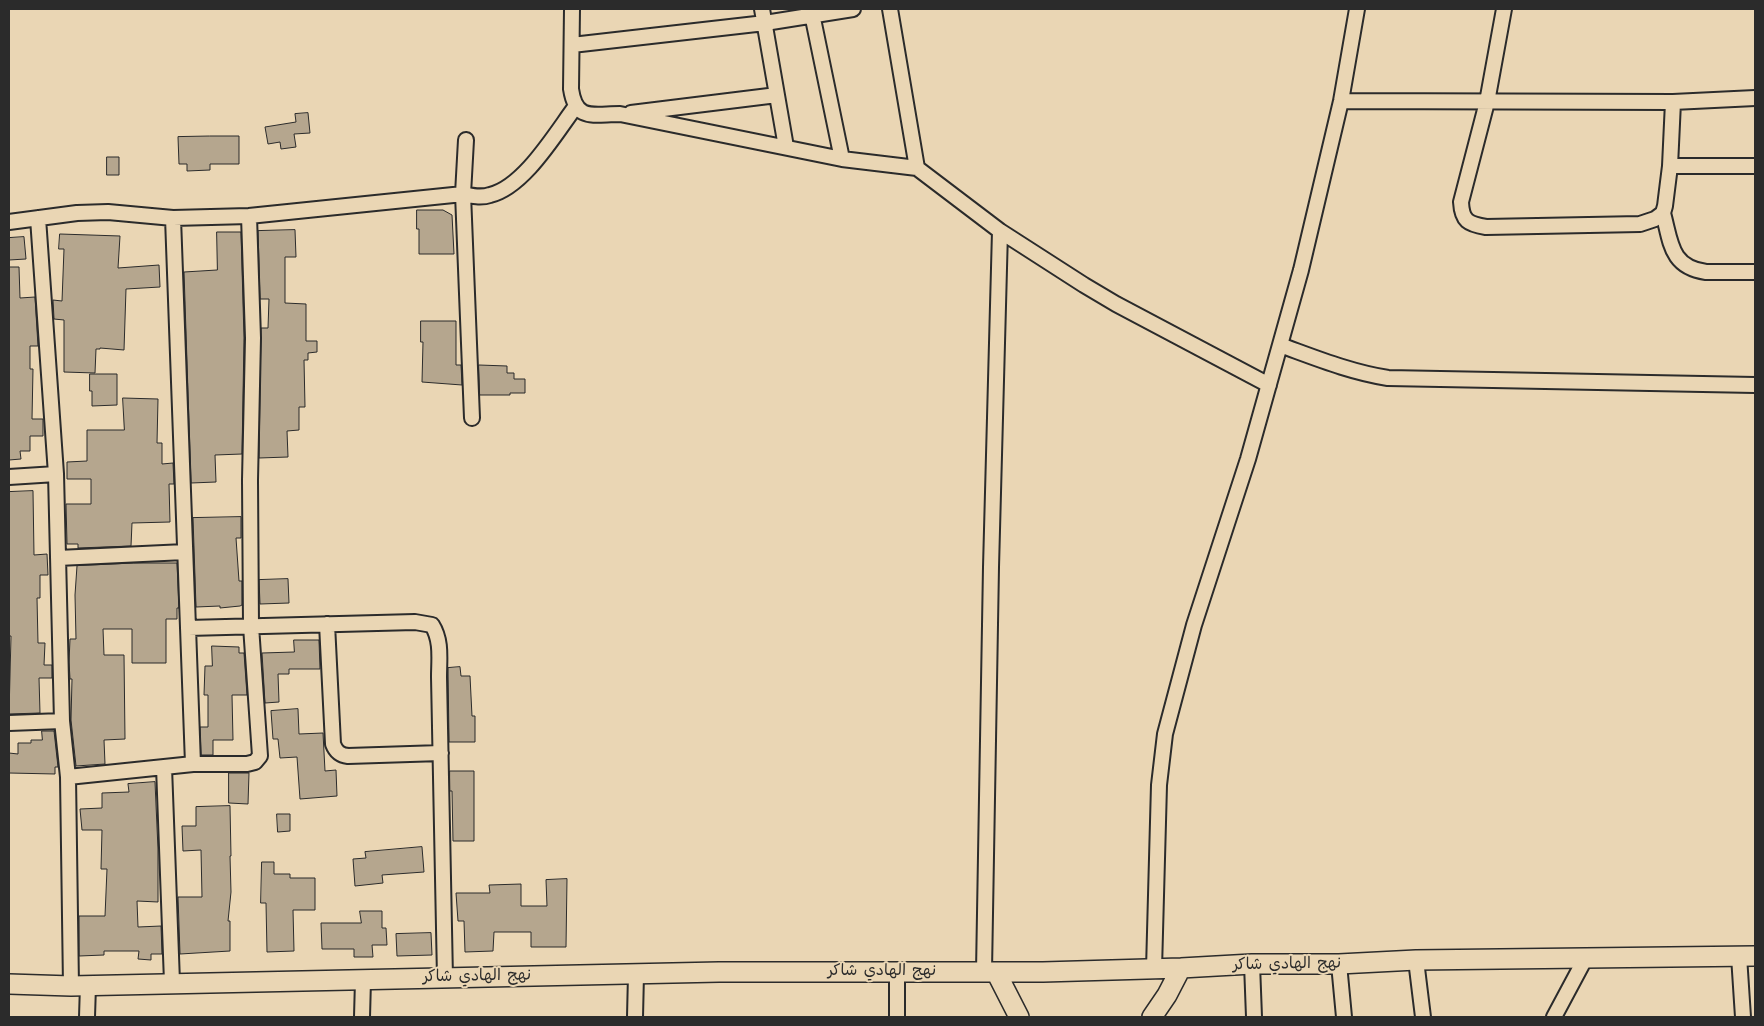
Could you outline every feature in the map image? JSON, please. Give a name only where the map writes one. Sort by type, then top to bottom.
[{"type":"street","points":[[572,9],[571,89],[573,100],[580,112],[585,114],[620,114],[777,95]]},
{"type":"street","points":[[762,9],[786,147]]},
{"type":"street","points":[[572,45],[765,23],[812,12],[854,9]]},
{"type":"street","points":[[890,9],[917,168]]},
{"type":"street","points":[[1154,969],[1159,785],[1165,734],[1194,625],[1246,467],[1301,270],[1341,101],[1358,9]]},
{"type":"street","points":[[1504,9],[1487,102],[1461,202],[1462,211],[1466,219],[1473,225],[1486,227],[1640,224],[1656,219],[1663,212],[1665,206],[1670,166],[1673,102]]},
{"type":"street","points":[[812,12],[842,159]]},
{"type":"street","points":[[1341,101],[1673,102],[1755,98]]},
{"type":"street","points":[[9,222],[77,213],[108,212],[173,218],[249,216],[463,194],[478,197],[489,196],[516,182],[525,173],[576,106]]},
{"type":"street","points":[[620,114],[842,159],[917,168],[1000,231],[1116,304],[1269,385]]},
{"type":"street","points":[[466,140],[463,194],[472,418]]},
{"type":"street","points":[[1670,166],[1755,166]]},
{"type":"street","points":[[1663,212],[1674,251],[1684,266],[1706,272],[1755,272]]},
{"type":"street","points":[[68,777],[193,764],[247,764],[259,760],[251,626],[250,480],[253,338],[249,216]]},
{"type":"street","points":[[38,218],[56,474],[62,722],[68,777],[79,985],[87,1017]]},
{"type":"street","points":[[173,218],[193,764]]},
{"type":"street","points":[[1000,231],[991,567],[990,972],[1019,1017]]},
{"type":"street","points":[[1280,345],[1347,369],[1388,378],[1755,385]]},
{"type":"street","points":[[9,477],[56,474]]},
{"type":"street","points":[[58,558],[185,552]]},
{"type":"street","points":[[188,628],[415,622],[432,625],[437,632],[440,644],[445,978]]},
{"type":"street","points":[[327,624],[333,744],[336,751],[342,756],[441,753]]},
{"type":"street","points":[[9,723],[62,722]]},
{"type":"street","points":[[164,768],[172,982]]},
{"type":"street","points":[[1743,1017],[1747,956]]},
{"type":"street","name":"نهج الهادي شاكر","points":[[9,984],[79,985],[636,974],[990,972],[1154,969],[1252,964],[1339,964],[1416,960],[1747,956]]},
{"type":"street","points":[[1554,1017],[1585,959]]},
{"type":"street","points":[[1416,960],[1423,1017]]},
{"type":"street","points":[[1252,964],[1254,1017]]},
{"type":"street","points":[[1339,964],[1344,1017]]},
{"type":"street","points":[[1152,1017],[1167,995],[1181,968]]},
{"type":"street","points":[[897,972],[897,1017]]},
{"type":"street","points":[[635,1017],[636,974]]},
{"type":"street","points":[[362,1017],[363,980]]},
{"type":"building","points":[[308,113],[310,133],[294,134],[296,147],[281,149],[280,142],[268,144],[265,127],[296,122],[295,114]]},
{"type":"building","points":[[239,136],[239,164],[210,164],[210,170],[187,171],[187,164],[179,164],[178,137]]},
{"type":"building","points":[[107,157],[119,157],[119,175],[107,175]]},
{"type":"building","points":[[417,210],[443,210],[452,215],[454,254],[419,254]]},
{"type":"building","points":[[295,230],[296,257],[285,257],[285,303],[306,304],[306,341],[317,341],[317,352],[308,353],[308,360],[304,360],[305,407],[299,407],[299,430],[287,431],[288,457],[259,458],[261,328],[268,328],[269,299],[260,299],[258,231]]},
{"type":"building","points":[[217,232],[241,232],[244,338],[242,454],[215,455],[216,482],[191,483],[184,272],[217,270]]},
{"type":"building","points":[[60,234],[120,236],[118,268],[159,265],[160,287],[126,289],[124,350],[96,349],[95,373],[64,372],[64,320],[54,319],[53,300],[62,301],[64,249],[59,249]]},
{"type":"building","points":[[24,237],[26,259],[9,260],[9,238]]},
{"type":"building","points":[[9,267],[19,267],[20,298],[35,297],[38,346],[30,346],[30,369],[33,369],[32,419],[43,419],[43,436],[30,436],[30,451],[20,451],[21,459],[9,460]]},
{"type":"building","points":[[421,321],[456,321],[456,365],[461,365],[462,385],[422,382],[423,342],[421,342]]},
{"type":"building","points":[[479,365],[507,366],[507,373],[514,373],[514,379],[525,379],[525,393],[480,395]]},
{"type":"building","points":[[90,374],[117,374],[117,405],[92,406]]},
{"type":"building","points":[[123,398],[158,399],[157,443],[162,443],[162,464],[173,463],[174,484],[169,484],[170,522],[132,523],[131,546],[78,548],[78,544],[67,544],[66,504],[91,504],[91,479],[67,479],[67,462],[87,461],[87,430],[124,430]]},
{"type":"building","points":[[33,491],[34,555],[47,554],[48,575],[40,575],[40,598],[37,598],[38,643],[45,643],[44,665],[52,665],[52,678],[39,678],[40,713],[9,714],[11,636],[9,636],[9,492]]},
{"type":"building","points":[[241,517],[241,538],[236,538],[239,581],[242,581],[242,605],[220,608],[220,606],[196,607],[193,518]]},
{"type":"building","points":[[177,563],[179,608],[177,608],[177,619],[166,619],[166,663],[132,663],[132,629],[103,629],[104,655],[124,655],[125,739],[104,740],[105,764],[76,766],[71,720],[72,679],[70,679],[69,662],[70,639],[76,639],[75,595],[77,566]]},
{"type":"building","points":[[288,579],[289,603],[260,604],[259,580]]},
{"type":"building","points":[[294,640],[319,640],[320,669],[289,669],[289,674],[278,674],[279,702],[265,703],[262,653],[294,652]]},
{"type":"building","points":[[212,646],[239,647],[239,653],[244,653],[247,695],[232,695],[233,740],[213,740],[213,755],[201,755],[200,727],[208,727],[208,695],[204,695],[205,666],[212,666]]},
{"type":"building","points":[[460,667],[461,676],[470,676],[472,716],[475,716],[475,742],[449,742],[448,668]]},
{"type":"building","points":[[298,709],[299,734],[323,733],[325,771],[336,770],[337,796],[300,799],[297,757],[280,758],[278,739],[273,739],[271,711]]},
{"type":"building","points":[[42,731],[54,731],[58,767],[55,767],[55,774],[9,773],[9,753],[18,754],[18,743],[31,743],[31,740],[42,740]]},
{"type":"building","points":[[450,771],[474,771],[474,841],[453,841]]},
{"type":"building","points":[[229,773],[249,773],[248,804],[229,803]]},
{"type":"building","points":[[155,782],[158,902],[137,901],[138,927],[161,926],[162,954],[151,954],[151,960],[138,959],[139,951],[104,951],[104,955],[79,956],[79,916],[105,916],[107,869],[101,869],[102,830],[82,830],[80,809],[102,808],[102,793],[129,792],[128,784]]},
{"type":"building","points":[[230,806],[231,892],[228,921],[230,921],[230,951],[180,954],[178,897],[202,897],[201,850],[183,851],[182,826],[196,826],[196,807]]},
{"type":"building","points":[[277,814],[290,814],[290,831],[278,832]]},
{"type":"building","points":[[422,847],[424,872],[382,875],[383,883],[355,886],[353,859],[366,858],[365,852]]},
{"type":"building","points":[[262,862],[274,862],[274,874],[290,874],[290,878],[315,878],[315,910],[293,910],[294,951],[267,952],[266,903],[261,903]]},
{"type":"building","points":[[567,879],[566,947],[531,947],[531,932],[494,932],[493,951],[465,952],[464,921],[458,921],[456,893],[490,893],[489,885],[521,884],[521,906],[547,906],[546,880]]},
{"type":"building","points":[[360,911],[382,911],[382,928],[386,928],[387,945],[372,945],[373,957],[354,957],[354,949],[322,949],[321,923],[361,923]]},
{"type":"building","points":[[431,933],[432,955],[397,956],[396,934]]}]
